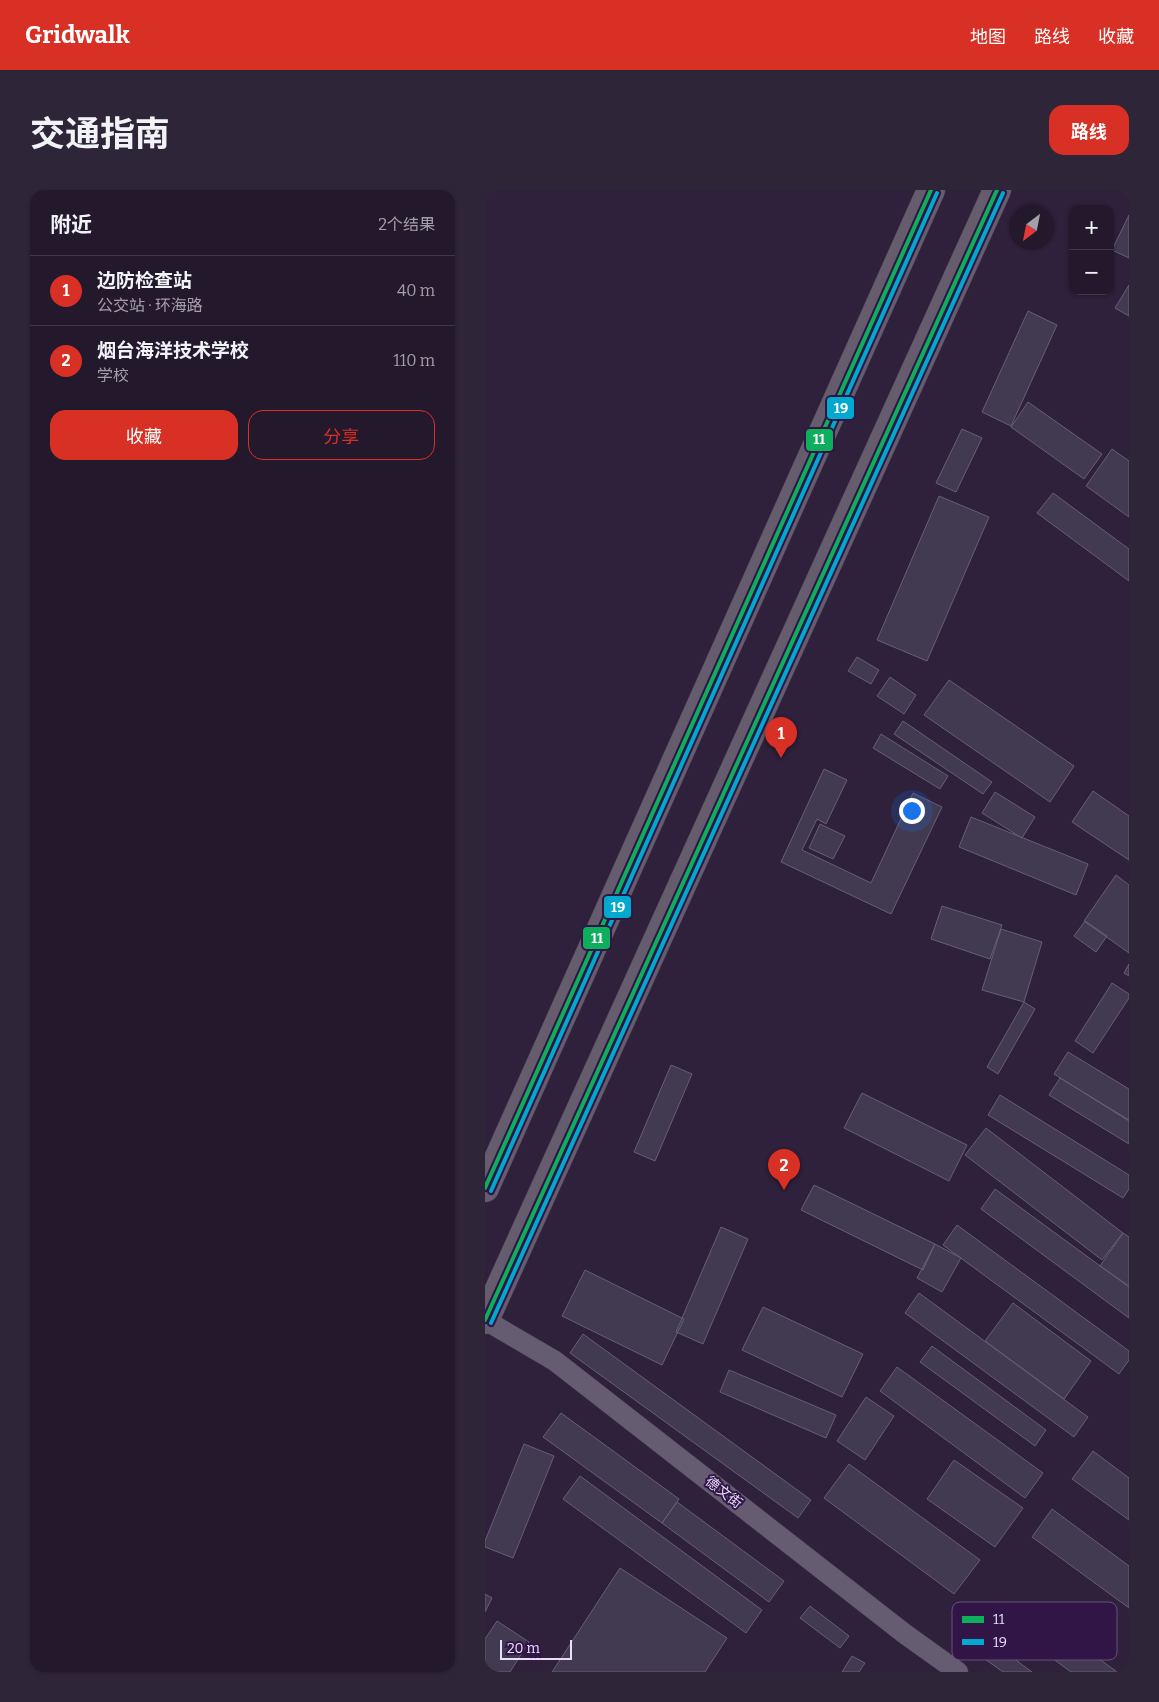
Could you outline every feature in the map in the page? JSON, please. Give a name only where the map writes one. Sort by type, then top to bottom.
[{"type":"main road","points":[[485,1188],[931,190]]},
{"type":"main road","points":[[485,1320],[997,190]]},
{"type":"street","name":"德文街","points":[[485,1320],[555,1361],[897,1628],[957,1672]]},
{"type":"building","points":[[1129,215],[1129,258],[1114,251],[1114,246]]},
{"type":"building","points":[[1129,285],[1129,316],[1115,308]]},
{"type":"building","points":[[1028,311],[1057,325],[1011,426],[982,412]]},
{"type":"building","points":[[1028,402],[1102,454],[1084,479],[1011,427]]},
{"type":"building","points":[[962,429],[982,438],[956,492],[936,483]]},
{"type":"building","points":[[1112,449],[1129,461],[1129,517],[1086,486]]},
{"type":"building","points":[[1053,493],[1129,549],[1129,581],[1037,513]]},
{"type":"building","points":[[939,496],[989,517],[927,661],[877,640]]},
{"type":"building","points":[[857,657],[879,670],[871,684],[848,671]]},
{"type":"building","points":[[890,677],[916,695],[904,714],[877,696]]},
{"type":"building","points":[[949,680],[1074,766],[1050,802],[924,715]]},
{"type":"building","points":[[903,721],[992,782],[983,794],[894,734]]},
{"type":"building","points":[[881,734],[948,776],[940,789],[873,748]]},
{"type":"building","points":[[824,769],[847,780],[826,824],[817,819],[802,850],[871,883],[913,793],[942,807],[891,914],[781,862]]},
{"type":"building","points":[[1093,791],[1129,816],[1129,860],[1072,822]]},
{"type":"building","points":[[995,792],[1035,817],[1022,838],[982,813]]},
{"type":"building","points":[[971,817],[1088,864],[1076,895],[959,847]]},
{"type":"building","points":[[820,824],[845,836],[833,859],[809,848]]},
{"type":"building","points":[[1116,875],[1129,885],[1129,953],[1084,921]]},
{"type":"building","points":[[942,906],[1002,925],[990,959],[931,939]]},
{"type":"building","points":[[1085,921],[1107,936],[1096,952],[1074,936]]},
{"type":"building","points":[[1001,929],[1042,942],[1024,1002],[982,990]]},
{"type":"building","points":[[1129,964],[1129,976],[1124,973]]},
{"type":"building","points":[[1112,983],[1129,994],[1129,998],[1093,1053],[1075,1041]]},
{"type":"building","points":[[1024,1002],[1035,1009],[998,1074],[987,1067]]},
{"type":"building","points":[[1068,1052],[1129,1089],[1129,1121],[1054,1074]]},
{"type":"building","points":[[671,1065],[692,1074],[655,1161],[634,1152]]},
{"type":"building","points":[[1060,1078],[1129,1120],[1129,1144],[1049,1095]]},
{"type":"building","points":[[862,1093],[967,1145],[949,1181],[844,1128]]},
{"type":"building","points":[[1000,1095],[1129,1175],[1129,1189],[1123,1198],[988,1115]]},
{"type":"building","points":[[986,1128],[1123,1233],[1102,1260],[965,1155]]},
{"type":"building","points":[[814,1185],[935,1244],[923,1270],[801,1210]]},
{"type":"building","points":[[995,1189],[1129,1287],[1129,1318],[981,1209]]},
{"type":"building","points":[[957,1225],[1129,1351],[1129,1360],[1119,1374],[943,1245]]},
{"type":"building","points":[[721,1227],[748,1239],[703,1344],[676,1332]]},
{"type":"building","points":[[1123,1233],[1129,1237],[1129,1286],[1100,1266]]},
{"type":"building","points":[[935,1244],[961,1258],[942,1292],[917,1278]]},
{"type":"building","points":[[585,1270],[684,1319],[662,1365],[562,1316]]},
{"type":"building","points":[[919,1293],[1088,1417],[1074,1437],[905,1313]]},
{"type":"building","points":[[1013,1303],[1091,1361],[1064,1399],[985,1341]]},
{"type":"building","points":[[763,1307],[863,1354],[842,1397],[742,1350]]},
{"type":"building","points":[[583,1334],[811,1500],[798,1518],[570,1353]]},
{"type":"building","points":[[932,1346],[1046,1430],[1035,1446],[920,1362]]},
{"type":"building","points":[[897,1367],[1043,1473],[1025,1498],[880,1391]]},
{"type":"building","points":[[729,1370],[836,1415],[826,1438],[720,1392]]},
{"type":"building","points":[[866,1397],[894,1416],[865,1460],[837,1441]]},
{"type":"building","points":[[561,1413],[679,1499],[662,1523],[543,1437]]},
{"type":"building","points":[[524,1444],[554,1456],[513,1558],[485,1547],[485,1541]]},
{"type":"building","points":[[1093,1451],[1129,1478],[1129,1520],[1072,1479]]},
{"type":"building","points":[[954,1460],[1023,1508],[995,1547],[927,1499]]},
{"type":"building","points":[[849,1464],[980,1560],[954,1594],[824,1498]]},
{"type":"building","points":[[580,1476],[762,1610],[746,1633],[563,1499]]},
{"type":"building","points":[[677,1502],[784,1581],[769,1602],[662,1523]]},
{"type":"building","points":[[1052,1509],[1129,1566],[1129,1608],[1032,1537]]},
{"type":"building","points":[[620,1568],[727,1638],[705,1672],[552,1672]]},
{"type":"building","points":[[485,1594],[492,1598],[485,1612]]},
{"type":"building","points":[[810,1606],[849,1636],[840,1648],[800,1618]]},
{"type":"building","points":[[497,1621],[529,1642],[510,1672],[485,1672],[485,1639]]},
{"type":"building","points":[[852,1656],[865,1663],[859,1672],[842,1672]]},
{"type":"building","points":[[986,1660],[1016,1660],[1032,1672],[1003,1672]]},
{"type":"building","points":[[1055,1660],[1101,1660],[1117,1672],[1071,1672]]},
{"type":"transit line","name":"11","points":[[485,1188],[931,190]]},
{"type":"transit line","name":"11","points":[[485,1320],[997,190]]},
{"type":"transit line","name":"19","points":[[491,1191],[937,193]]},
{"type":"transit line","name":"19","points":[[491,1323],[1003,193]]},
{"type":"place","name":"边防检查站","points":[[781,758]]},
{"type":"place","name":"烟台海洋技术学校","points":[[784,1190]]}]
